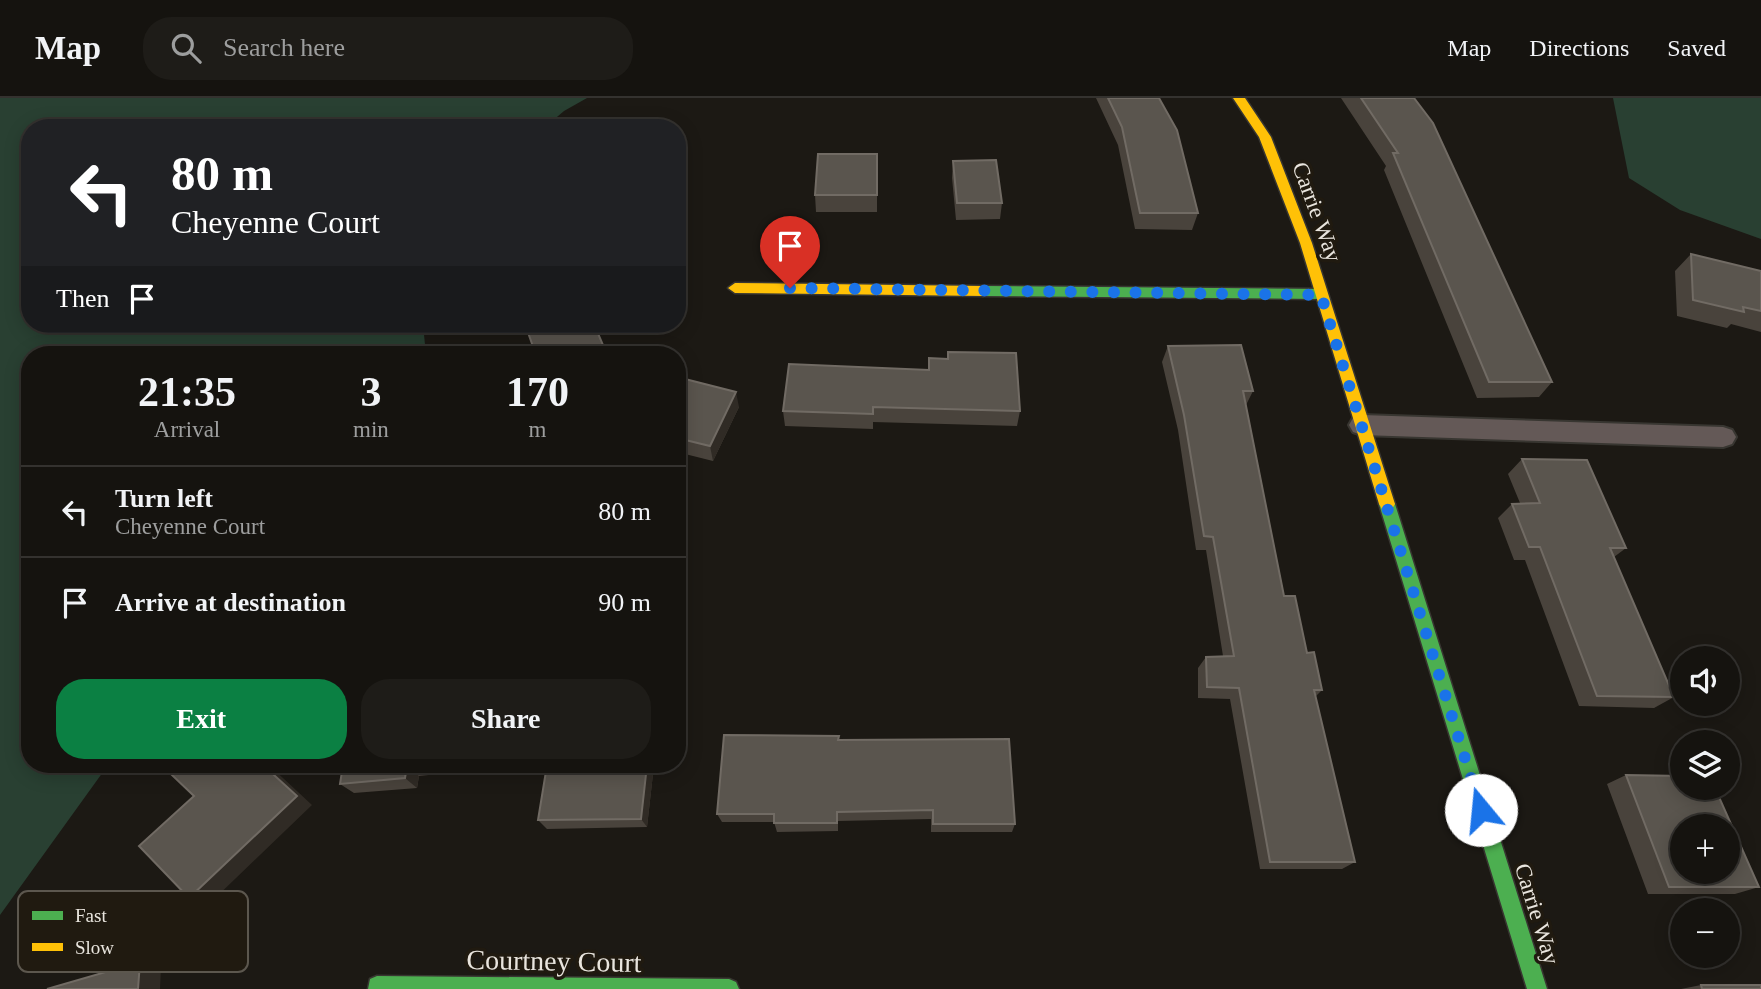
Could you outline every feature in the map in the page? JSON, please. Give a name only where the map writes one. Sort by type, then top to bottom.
[{"type":"street","name":"Carrie Way","points":[[1239,98],[1265,136],[1306,243],[1537,989]]},
{"type":"street","points":[[735,288],[1321,295]]},
{"type":"street","name":"Courtney Court","points":[[377,986],[729,989]]},
{"type":"lane","points":[[1362,425],[1723,437]]},
{"type":"green space","points":[[0,98],[587,98],[555,119],[21,119],[21,333],[424,333],[425,346],[21,346],[21,773],[102,773],[0,915]]},
{"type":"green space","points":[[1613,98],[1761,98],[1761,239],[1680,210],[1629,178]]},
{"type":"building","points":[[1108,98],[1159,98],[1177,130],[1198,213],[1140,213],[1122,127]]},
{"type":"building","points":[[1361,98],[1414,98],[1433,123],[1552,382],[1489,382],[1393,153],[1398,153]]},
{"type":"building","points":[[818,154],[877,154],[877,195],[815,195]]},
{"type":"building","points":[[996,160],[1002,203],[957,203],[953,161]]},
{"type":"building","points":[[1691,254],[1761,271],[1761,311],[1743,307],[1744,312],[1693,300]]},
{"type":"building","points":[[528,333],[598,333],[603,345],[600,346],[533,346]]},
{"type":"building","points":[[1241,345],[1253,391],[1243,391],[1284,596],[1295,596],[1307,653],[1314,652],[1322,690],[1314,690],[1355,862],[1270,862],[1239,688],[1207,687],[1206,657],[1234,656],[1213,537],[1204,536],[1184,415],[1168,346]]},
{"type":"building","points":[[948,352],[1016,353],[1020,411],[873,407],[873,414],[783,411],[789,364],[929,370],[929,358],[948,359]]},
{"type":"building","points":[[686,379],[736,392],[710,446],[686,440]]},
{"type":"building","points":[[1522,459],[1587,460],[1626,548],[1610,548],[1670,688],[1670,697],[1597,696],[1540,547],[1529,547],[1512,504],[1540,503]]},
{"type":"building","points":[[724,735],[839,736],[838,740],[1009,739],[1015,824],[933,824],[933,810],[837,812],[837,823],[774,823],[774,814],[717,814]]},
{"type":"building","points":[[272,773],[297,796],[196,891],[182,891],[139,846],[194,796],[172,775]]},
{"type":"building","points":[[342,773],[406,773],[405,778],[340,784]]},
{"type":"building","points":[[546,773],[646,773],[641,819],[538,820]]},
{"type":"building","points":[[1626,775],[1670,776],[1670,800],[1720,800],[1727,814],[1670,814],[1670,884],[1740,884],[1740,844],[1759,887],[1669,887]]},
{"type":"building","points":[[106,972],[139,972],[138,989],[47,989]]},
{"type":"building","points":[[1701,985],[1761,985],[1761,989],[1702,989]]},
{"type":"traffic: fast","points":[[983,291],[1321,294]]},
{"type":"traffic: fast","points":[[1387,504],[1537,989]]},
{"type":"traffic: fast","points":[[377,986],[729,989]]},
{"type":"traffic: slow","points":[[1239,98],[1265,137],[1306,243],[1387,504]]},
{"type":"traffic: slow","points":[[735,288],[983,291]]},
{"type":"route","points":[[790,288],[1321,295],[1481,810]]}]
